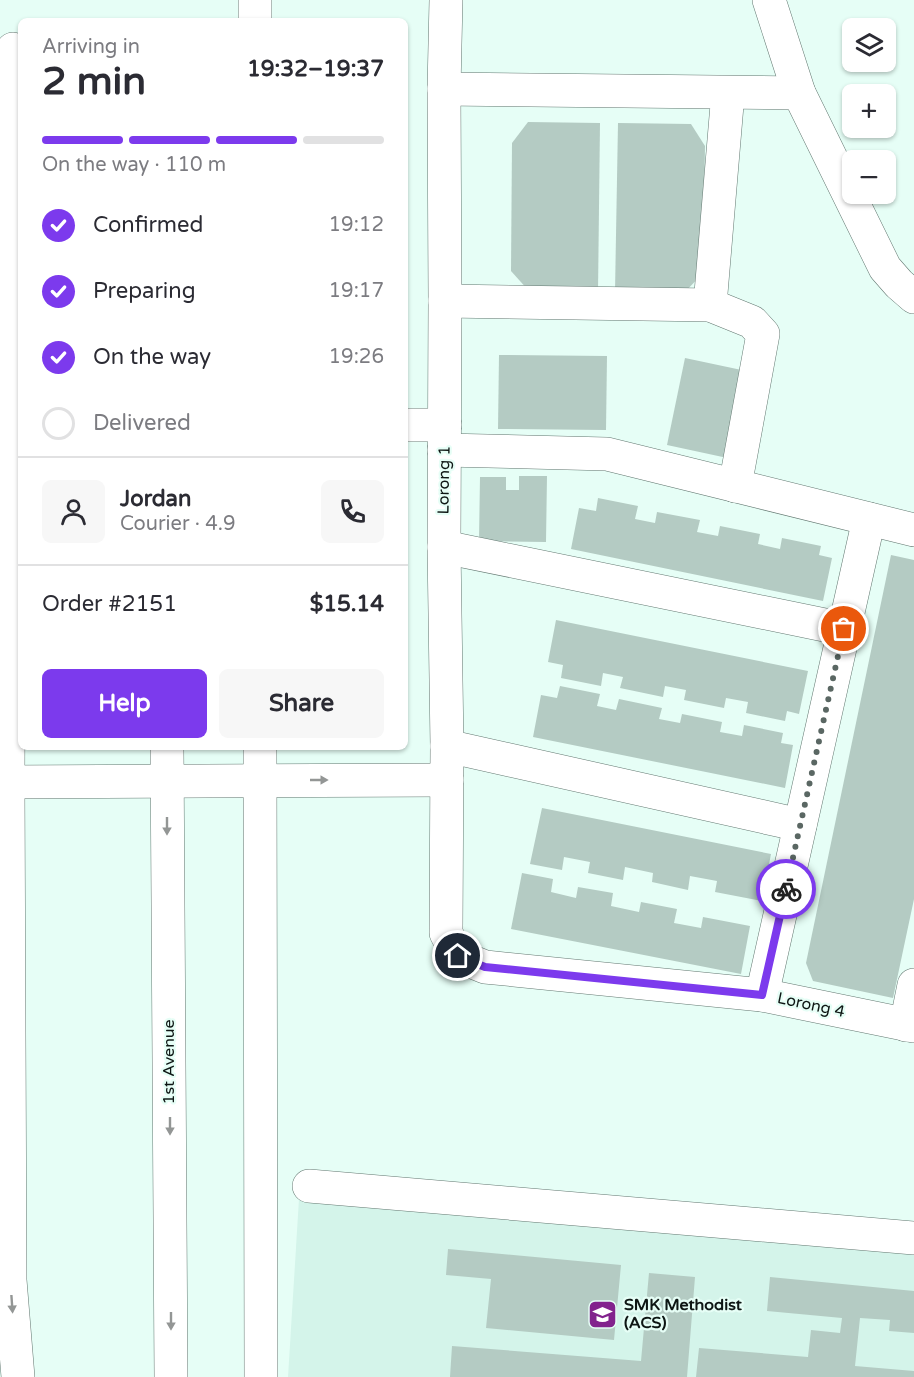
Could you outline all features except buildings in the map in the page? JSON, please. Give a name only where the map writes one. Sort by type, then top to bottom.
[{"type":"street","points":[[255,0],[255,18]]},
{"type":"street","name":"Lorong 1","points":[[446,0],[444,89],[446,933],[458,956]]},
{"type":"street","points":[[769,0],[799,93],[885,268],[914,297]]},
{"type":"street","points":[[11,49],[15,176],[4,782],[10,1280],[18,1377]]},
{"type":"street","points":[[444,89],[799,93]]},
{"type":"street","points":[[710,305],[728,93]]},
{"type":"street","points":[[445,301],[710,305],[752,322],[763,334],[735,486]]},
{"type":"street","points":[[408,427],[445,438],[607,453],[914,531]]},
{"type":"street","points":[[762,995],[868,519]]},
{"type":"street","points":[[444,547],[844,629]]},
{"type":"street","points":[[447,746],[800,825]]},
{"type":"street","name":"1st Avenue","points":[[167,750],[171,1377]]},
{"type":"street","points":[[260,750],[261,1377]]},
{"type":"street","points":[[4,782],[261,779],[447,780]]},
{"type":"street","name":"Lorong 4","points":[[458,956],[485,967],[762,995],[910,1025]]},
{"type":"street","points":[[910,1025],[914,985]]},
{"type":"street","points":[[309,1186],[914,1238]]},
{"type":"shaded area","name":"SMK Methodist (ACS)","points":[[299,1199],[914,1251],[914,1377],[288,1377]]},
{"type":"way so far","points":[[786,889],[844,629]]},
{"type":"place","name":"SMK Methodist (ACS)","points":[[603,1314]]},
{"type":"route","points":[[458,956],[485,967],[762,995],[786,889]]}]
